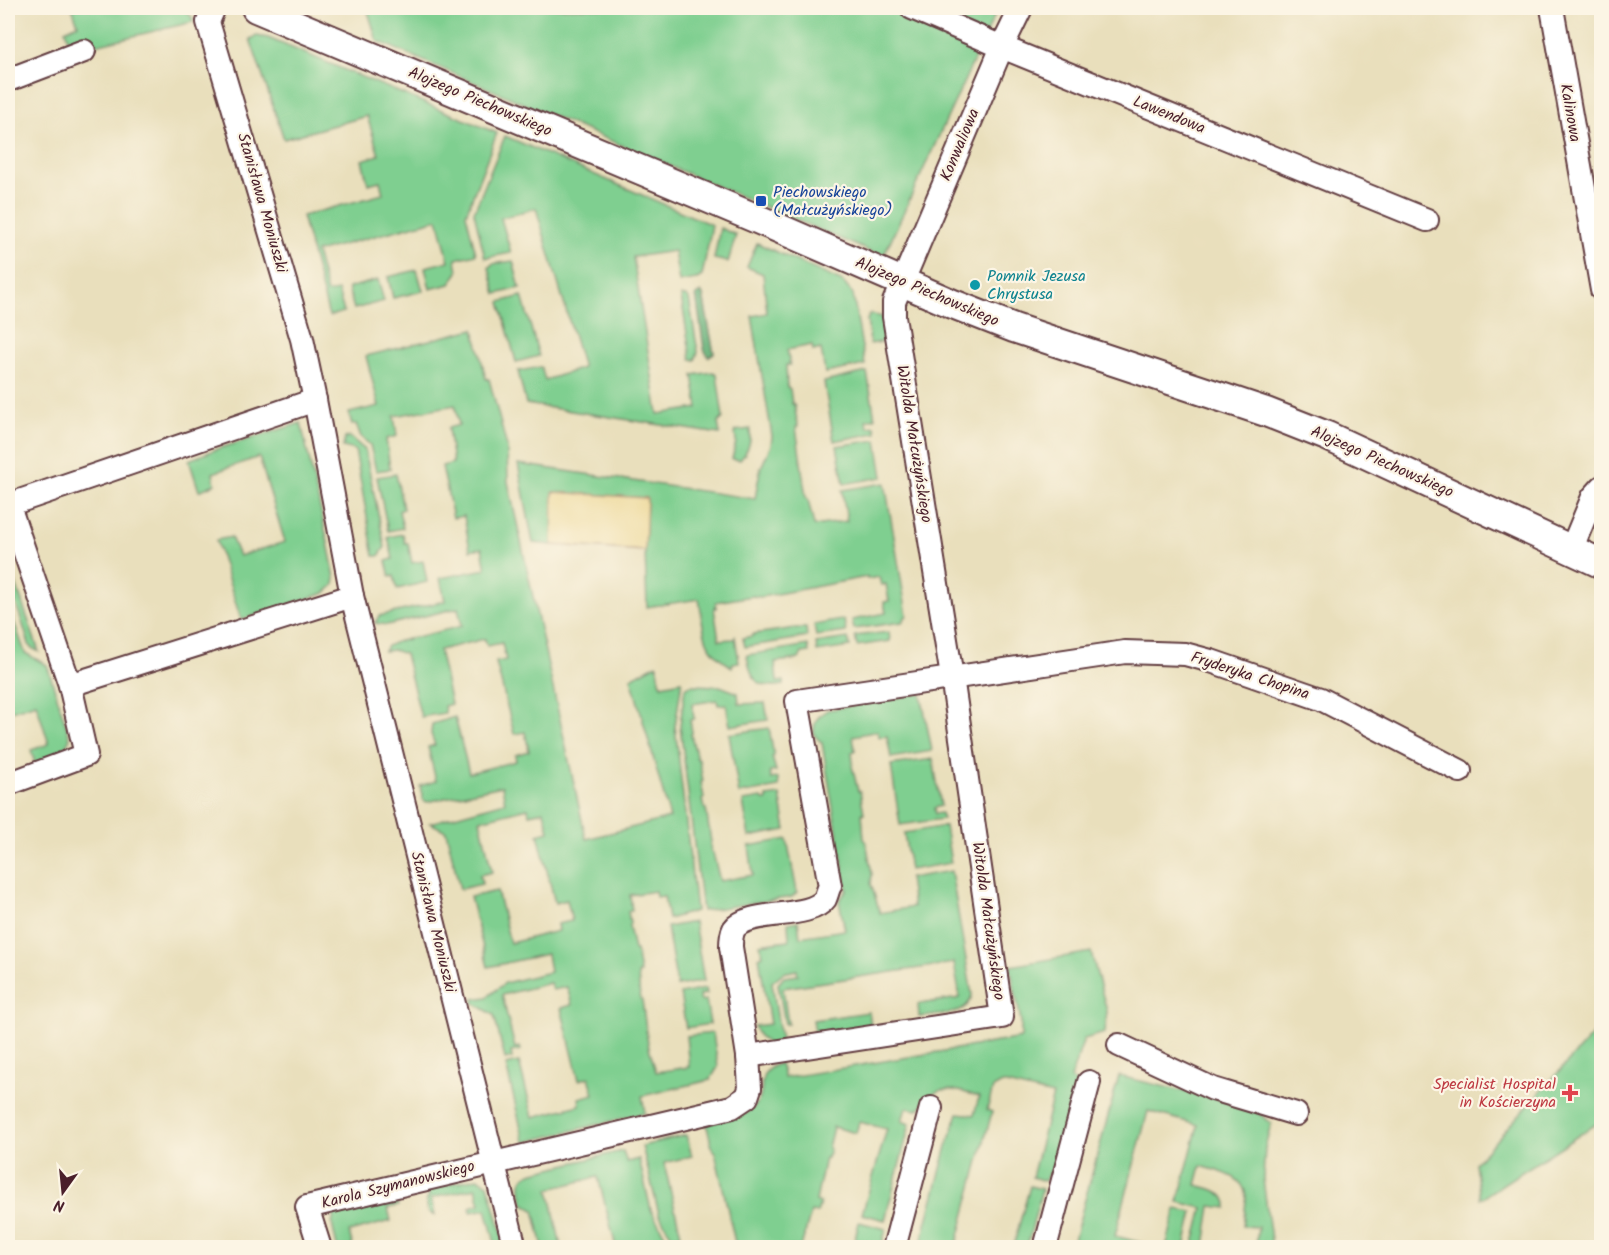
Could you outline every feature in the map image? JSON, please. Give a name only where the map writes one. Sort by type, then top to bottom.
[{"type":"street","name":"Stanisława Moniuszki","points":[[214,8],[208,22],[302,339],[352,596],[515,1248]]},
{"type":"street","name":"Alojzego Piechowskiego","points":[[256,8],[1014,328],[1207,392],[1327,436],[1602,564]]},
{"type":"street","name":"Lawendowa","points":[[912,8],[1002,47],[1427,220]]},
{"type":"street","name":"Konwaliowa","points":[[901,282],[1021,8]]},
{"type":"street","name":"Kalinowa","points":[[1552,8],[1602,290]]},
{"type":"street","points":[[8,80],[84,51]]},
{"type":"street","name":"Witolda Małcużyńskiego","points":[[748,1056],[1002,1017],[952,677],[894,317],[894,302],[901,282]]},
{"type":"street","points":[[8,784],[86,755],[70,685],[8,504],[315,400]]},
{"type":"street","points":[[1571,550],[1593,497],[1602,486]]},
{"type":"street","points":[[1571,550],[1602,514]]},
{"type":"street","points":[[70,685],[352,596]]},
{"type":"street","name":"Fryderyka Chopina","points":[[952,677],[1125,652],[1185,654],[1321,699],[1460,771]]},
{"type":"street","points":[[494,1162],[732,1107],[747,1097],[750,1088],[748,1056],[731,948],[732,934],[735,927],[747,921],[814,908],[825,899],[830,886],[797,701],[952,677]]},
{"type":"street","points":[[1119,1045],[1213,1089],[1296,1114]]},
{"type":"street","points":[[1045,1248],[1089,1082]]},
{"type":"street","points":[[894,1248],[931,1108]]},
{"type":"street","name":"Karola Szymanowskiego","points":[[320,1248],[308,1207],[494,1162]]},
{"type":"green space","points":[[72,8],[182,8],[192,17],[193,22],[91,46],[83,40],[69,42],[65,30],[78,24]]},
{"type":"green space","points":[[367,8],[998,8],[883,257],[377,41]]},
{"type":"green space","points":[[257,36],[268,38],[497,133],[466,214],[476,254],[456,259],[458,272],[450,284],[430,289],[425,267],[449,261],[438,219],[316,252],[327,293],[338,291],[344,312],[329,316],[302,216],[383,194],[380,181],[368,184],[362,160],[379,155],[367,116],[284,139],[250,39]]},
{"type":"green space","points":[[505,136],[712,225],[702,276],[697,279],[679,282],[674,251],[633,257],[658,414],[698,408],[693,375],[713,372],[717,374],[723,418],[718,423],[720,434],[526,404],[518,371],[541,367],[545,380],[583,368],[536,208],[501,218],[511,253],[485,258],[474,212]]},
{"type":"green space","points":[[720,228],[736,235],[728,262],[714,259]]},
{"type":"green space","points":[[757,243],[843,282],[853,294],[865,365],[825,373],[821,349],[813,351],[812,345],[787,350],[790,365],[786,365],[787,387],[790,389],[792,404],[794,404],[806,498],[814,526],[847,521],[842,490],[885,483],[907,615],[902,622],[854,629],[852,620],[886,613],[884,602],[889,601],[886,584],[881,585],[879,577],[867,579],[867,577],[761,597],[753,596],[716,602],[716,608],[714,608],[719,640],[735,637],[739,662],[733,663],[732,667],[709,645],[699,599],[647,607],[645,551],[647,498],[554,492],[552,545],[533,543],[518,464],[755,499],[760,470],[771,445],[772,436],[752,316],[767,313],[763,274],[747,267]]},
{"type":"green space","points":[[513,261],[520,288],[496,294],[489,268],[492,264]]},
{"type":"green space","points":[[417,270],[423,291],[393,298],[388,277]]},
{"type":"green space","points":[[378,280],[384,301],[354,309],[348,288]]},
{"type":"green space","points":[[701,292],[714,353],[708,357],[704,349],[696,295]]},
{"type":"green space","points":[[522,296],[539,356],[516,362],[500,302]]},
{"type":"green space","points":[[681,296],[689,299],[698,352],[695,360],[691,359]]},
{"type":"green space","points":[[870,314],[883,317],[887,341],[870,344],[867,320]]},
{"type":"green space","points":[[474,329],[486,379],[489,379],[507,447],[508,482],[586,839],[670,818],[631,678],[657,664],[661,685],[682,681],[675,726],[696,911],[668,919],[664,896],[656,897],[655,891],[630,895],[632,911],[628,911],[629,926],[640,973],[638,973],[640,999],[648,1044],[656,1072],[689,1067],[686,1036],[713,1033],[718,1067],[710,1080],[642,1096],[645,1113],[526,1142],[506,1065],[519,1062],[533,1117],[580,1105],[579,1098],[594,1094],[589,1077],[579,1080],[561,1008],[572,1005],[567,987],[553,990],[550,983],[502,995],[515,1048],[520,1047],[521,1050],[511,1052],[512,1058],[505,1059],[494,1015],[474,1003],[474,999],[487,997],[505,983],[550,972],[547,954],[488,967],[470,897],[497,891],[510,943],[558,931],[557,924],[572,921],[567,900],[555,903],[538,834],[549,831],[544,811],[529,814],[528,808],[480,820],[492,872],[480,875],[482,884],[460,889],[446,831],[430,823],[505,802],[502,786],[427,802],[423,800],[420,786],[436,781],[428,747],[435,745],[431,734],[432,724],[455,717],[469,773],[516,761],[515,755],[529,751],[525,732],[514,734],[496,662],[506,660],[502,643],[487,646],[485,639],[439,650],[451,704],[444,706],[445,713],[421,717],[405,654],[393,650],[384,651],[387,646],[396,642],[462,626],[458,608],[387,625],[375,623],[379,616],[445,601],[440,578],[486,569],[482,548],[470,550],[464,516],[453,518],[442,466],[453,463],[448,428],[459,425],[455,405],[394,416],[397,436],[386,439],[390,469],[376,471],[370,445],[361,437],[356,424],[352,425],[349,413],[379,406],[366,356]]},
{"type":"green space","points":[[867,372],[875,418],[866,420],[868,427],[875,426],[876,433],[834,441],[824,382]]},
{"type":"green space","points":[[301,423],[328,543],[335,578],[334,585],[325,593],[241,620],[216,540],[231,537],[239,556],[285,542],[259,457],[213,473],[215,484],[199,491],[189,460]]},
{"type":"green space","points":[[750,429],[750,442],[746,453],[740,460],[732,459],[736,442],[735,431]]},
{"type":"green space","points":[[350,437],[365,450],[385,547],[379,556],[374,556],[355,450],[343,447],[345,438]]},
{"type":"green space","points":[[877,440],[883,477],[844,484],[837,446]]},
{"type":"green space","points":[[396,474],[403,509],[399,511],[403,528],[388,531],[377,477]]},
{"type":"green space","points":[[403,534],[405,543],[408,543],[412,563],[423,561],[427,582],[397,589],[394,576],[390,577],[386,561],[393,559],[388,537]]},
{"type":"green space","points":[[9,564],[39,652],[30,647],[8,579]]},
{"type":"green space","points":[[8,604],[25,653],[47,665],[70,738],[63,750],[56,756],[35,764],[31,750],[49,744],[36,703],[8,712]]},
{"type":"green space","points":[[844,620],[846,632],[816,636],[814,625]]},
{"type":"green space","points":[[806,628],[807,637],[745,647],[743,638],[754,634]]},
{"type":"green space","points":[[889,632],[890,641],[857,646],[855,636]]},
{"type":"green space","points":[[848,638],[850,647],[817,652],[816,643]]},
{"type":"green space","points":[[808,645],[809,652],[802,653],[799,659],[775,662],[777,682],[784,681],[784,685],[767,686],[753,677],[747,655]]},
{"type":"green space","points":[[691,685],[720,686],[738,693],[739,704],[765,703],[768,720],[730,726],[726,704],[718,705],[717,700],[692,704],[694,719],[690,720],[691,735],[703,781],[701,782],[704,798],[702,800],[706,809],[711,852],[720,881],[753,875],[749,846],[787,839],[797,892],[792,897],[702,911],[680,725],[685,688]]},
{"type":"green space","points":[[921,694],[932,751],[891,758],[887,736],[879,737],[878,731],[853,736],[855,751],[852,752],[852,766],[864,813],[862,813],[864,839],[872,874],[871,884],[880,913],[913,907],[909,878],[951,871],[972,995],[969,1002],[958,1011],[919,1017],[918,1004],[960,998],[954,963],[783,988],[788,1024],[785,1024],[778,984],[784,977],[798,975],[797,970],[783,973],[772,982],[781,1041],[768,1044],[758,1035],[754,1026],[770,1024],[759,957],[763,955],[760,944],[789,940],[788,923],[798,921],[800,937],[845,930],[839,901],[847,890],[822,743],[814,735],[815,723],[827,710]]},
{"type":"green space","points":[[769,728],[776,771],[770,772],[771,779],[778,778],[779,787],[739,794],[729,734]]},
{"type":"green space","points":[[933,759],[941,806],[934,808],[935,814],[941,813],[943,819],[900,825],[891,765]]},
{"type":"green space","points":[[780,795],[786,830],[749,837],[743,801],[762,798],[767,800],[767,797]]},
{"type":"green space","points":[[945,826],[951,863],[910,870],[904,833]]},
{"type":"green space","points":[[694,922],[704,981],[677,986],[667,927]]},
{"type":"green space","points":[[1091,952],[1107,1011],[1105,1033],[1084,1039],[1070,1079],[1080,1084],[1056,1167],[1048,1174],[1045,1181],[1032,1177],[1053,1095],[1002,1083],[993,1088],[987,1110],[992,1112],[956,1247],[920,1247],[958,1113],[974,1115],[979,1097],[952,1090],[939,1091],[917,1110],[906,1108],[902,1121],[910,1124],[885,1220],[862,1214],[887,1129],[859,1122],[856,1133],[833,1127],[828,1148],[830,1149],[825,1158],[816,1201],[820,1203],[817,1213],[811,1212],[801,1247],[736,1247],[715,1152],[706,1123],[736,1117],[752,1109],[758,1103],[765,1073],[771,1067],[780,1063],[784,1078],[1021,1038],[1021,1021],[1010,966]]},
{"type":"green space","points":[[705,989],[706,994],[699,995],[700,1001],[706,1000],[710,1024],[686,1028],[680,994]]},
{"type":"green space","points":[[869,1012],[871,1026],[815,1034],[813,1020]]},
{"type":"green space","points":[[1601,1026],[1601,1121],[1480,1199],[1475,1163]]},
{"type":"green space","points":[[1119,1076],[1238,1104],[1260,1114],[1271,1124],[1265,1148],[1263,1179],[1272,1247],[1256,1247],[1258,1227],[1243,1226],[1246,1197],[1241,1184],[1229,1175],[1201,1166],[1196,1185],[1221,1194],[1225,1198],[1227,1208],[1211,1206],[1205,1246],[1211,1247],[1193,1247],[1203,1208],[1178,1202],[1198,1125],[1148,1111],[1115,1236],[1158,1247],[1072,1247]]},
{"type":"green space","points":[[686,1135],[692,1156],[664,1163],[681,1235],[672,1237],[659,1214],[642,1146]]},
{"type":"green space","points":[[623,1151],[627,1162],[639,1159],[651,1210],[669,1247],[616,1247],[598,1177],[549,1189],[561,1247],[543,1247],[534,1210],[523,1203],[522,1180],[534,1172]]},
{"type":"green space","points":[[477,1178],[488,1184],[506,1247],[496,1247],[486,1209],[471,1212],[470,1207],[480,1204],[476,1188],[431,1198],[435,1215],[428,1212],[426,1203],[431,1188]]},
{"type":"green space","points":[[1030,1186],[1042,1189],[1027,1247],[1013,1247]]},
{"type":"green space","points":[[395,1196],[398,1206],[388,1208],[391,1221],[349,1232],[353,1247],[337,1247],[332,1224],[335,1212]]},
{"type":"green space","points":[[1176,1209],[1193,1212],[1185,1247],[1166,1247]]},
{"type":"green space","points":[[859,1222],[886,1229],[881,1247],[856,1247],[857,1243],[854,1242]]},
{"type":"sand","points":[[553,492],[647,498],[645,551],[552,545]]},
{"type":"place","name":"Piechowskiego (Małcużyńskiego)","points":[[761,201]]},
{"type":"place","name":"Pomnik Jezusa Chrystusa","points":[[975,285]]},
{"type":"place","name":"Specialist Hospital in Kościerzyna","points":[[1570,1093]]}]
